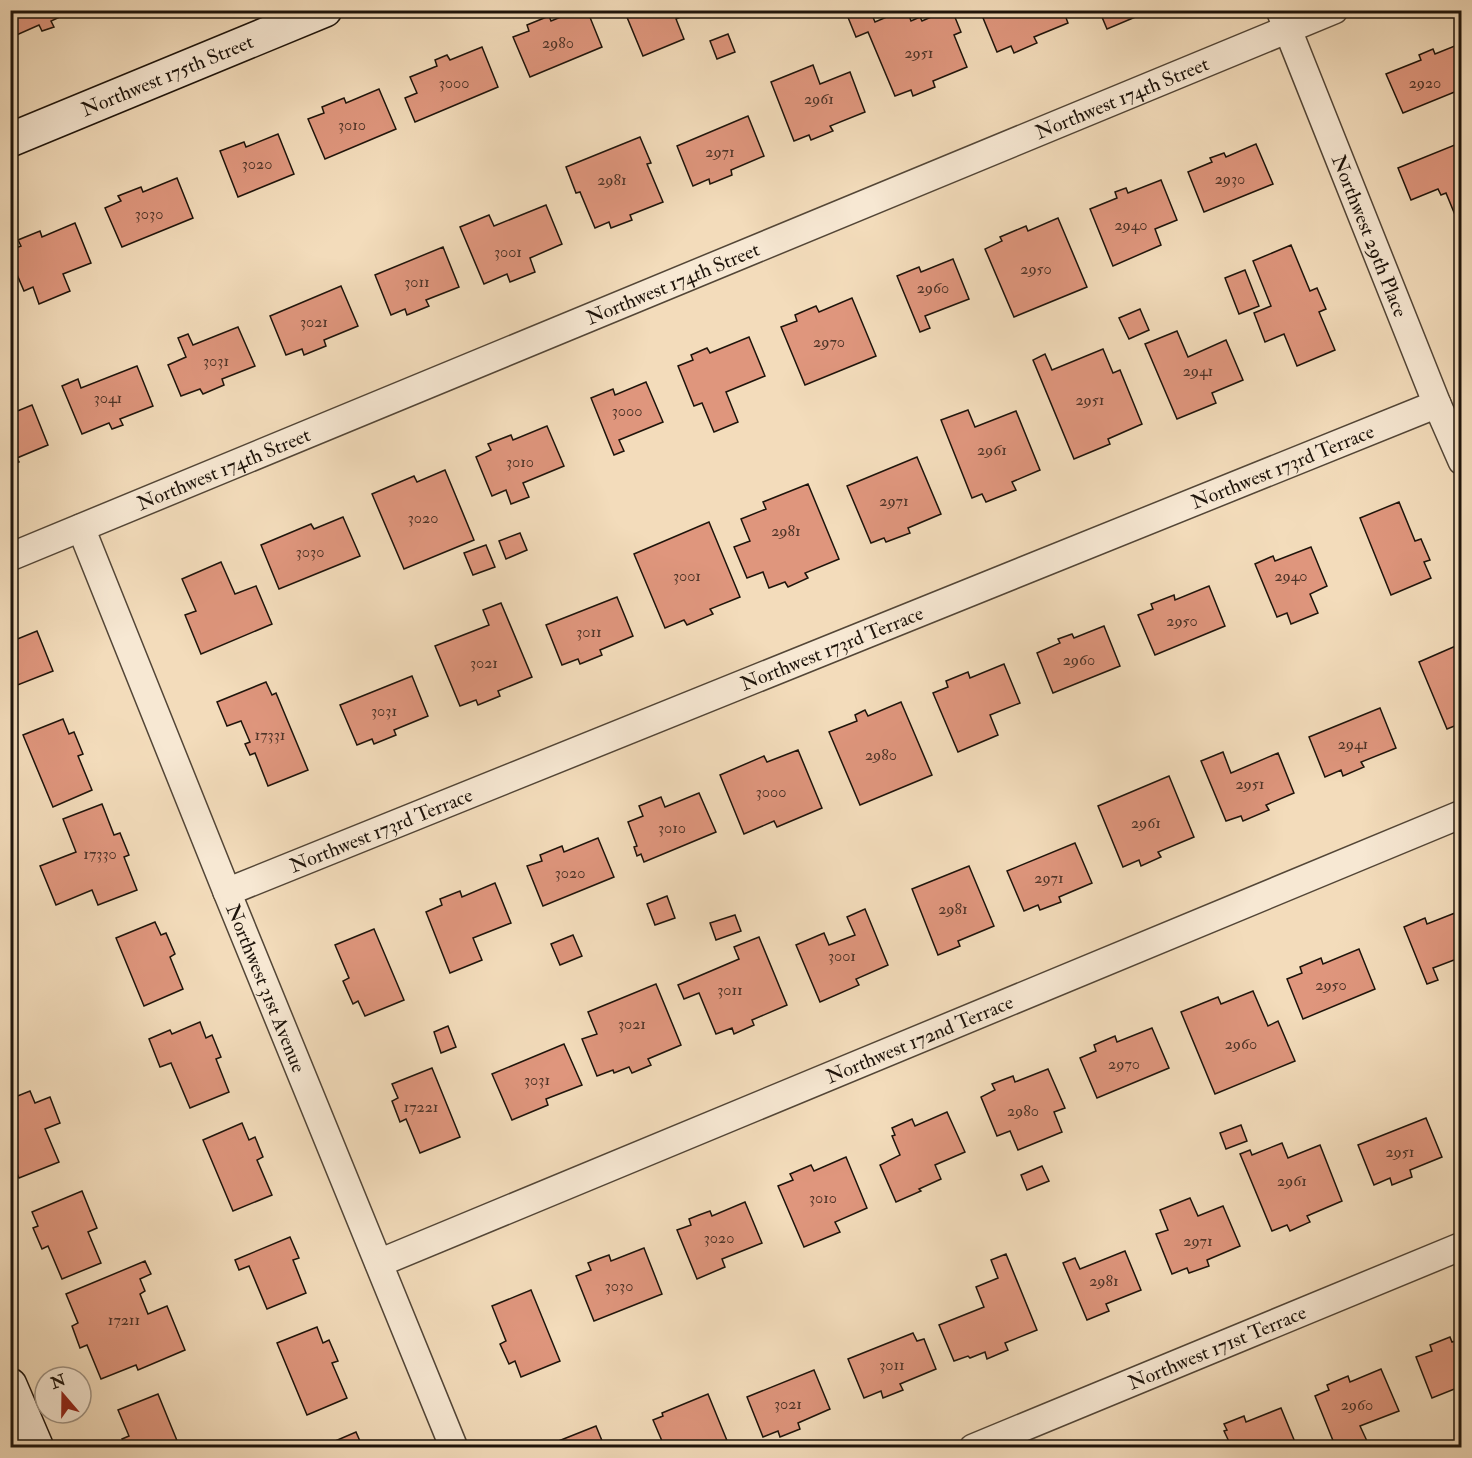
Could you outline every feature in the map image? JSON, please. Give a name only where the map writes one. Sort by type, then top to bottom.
[{"type":"street","name":"Northwest 175th Street","points":[[10,140],[324,10]]},
{"type":"street","name":"Northwest 174th Street","points":[[10,557],[1284,20],[1334,10]]},
{"type":"street","name":"Northwest 29th Place","points":[[1284,20],[1461,461]]},
{"type":"street","name":"Northwest 173rd Terrace","points":[[227,892],[1437,404]]},
{"type":"street","name":"Northwest 31st Avenue","points":[[81,528],[454,1448]]},
{"type":"street","name":"Northwest 172nd Terrace","points":[[379,1263],[1461,814]]},
{"type":"street","name":"Northwest 171st Terrace","points":[[973,1448],[1461,1245]]},
{"type":"street","points":[[10,1385],[37,1448]]},
{"type":"building","points":[[10,10],[75,10],[51,21],[54,27],[42,31],[39,25],[12,37]]},
{"type":"building","points":[[578,10],[587,10],[602,47],[530,77],[513,37],[529,31],[527,25],[549,16],[551,21]]},
{"type":"building","points":[[624,10],[696,10],[676,19],[684,39],[643,56]]},
{"type":"building","points":[[858,10],[870,10],[875,22],[903,10],[907,10],[911,21],[920,17],[922,21],[952,10],[961,32],[954,35],[967,67],[933,81],[935,87],[913,96],[911,90],[895,96],[868,32],[856,37],[847,15]]},
{"type":"building","points":[[986,10],[1063,10],[1068,23],[1034,37],[1037,43],[1014,53],[1011,46],[997,52],[981,13]]},
{"type":"building","points":[[1099,10],[1152,10],[1107,29]]},
{"type":"building","points":[[728,34],[735,52],[717,59],[710,41]]},
{"type":"building","points":[[1462,43],[1462,89],[1403,113],[1386,74],[1421,60],[1419,55],[1433,49],[1435,54]]},
{"type":"building","points":[[482,47],[498,87],[415,122],[405,98],[417,93],[410,77],[437,66],[435,60],[447,55],[450,60]]},
{"type":"building","points":[[813,65],[820,84],[850,72],[865,112],[830,126],[833,131],[811,140],[809,135],[794,141],[771,82]]},
{"type":"building","points":[[379,89],[396,129],[325,159],[308,119],[324,113],[322,107],[344,98],[346,103]]},
{"type":"building","points":[[748,116],[764,156],[731,170],[732,175],[710,184],[709,179],[693,186],[677,146]]},
{"type":"building","points":[[278,134],[294,174],[238,197],[220,151],[244,142],[246,147]]},
{"type":"building","points":[[640,137],[651,163],[647,164],[663,202],[630,215],[632,220],[611,228],[609,222],[595,228],[580,192],[576,193],[566,167]]},
{"type":"building","points":[[1462,142],[1462,226],[1460,227],[1446,193],[1441,195],[1438,189],[1411,200],[1398,168]]},
{"type":"building","points":[[1256,144],[1273,184],[1204,212],[1188,172],[1212,162],[1210,158],[1224,153],[1226,157]]},
{"type":"building","points":[[177,178],[193,218],[122,247],[105,208],[121,201],[118,196],[141,187],[143,192]]},
{"type":"building","points":[[1161,180],[1177,220],[1155,229],[1161,245],[1113,266],[1090,209],[1117,198],[1115,192],[1126,188],[1128,193]]},
{"type":"building","points":[[546,205],[562,244],[530,258],[535,272],[510,282],[507,274],[484,284],[460,227],[489,215],[494,226]]},
{"type":"building","points":[[1058,218],[1087,287],[1014,317],[985,249],[1002,241],[1000,237],[1026,226],[1028,231]]},
{"type":"building","points":[[75,223],[91,263],[63,274],[70,291],[39,304],[33,287],[24,291],[10,258],[10,250],[21,246],[18,240],[40,231],[42,237]]},
{"type":"building","points":[[1291,245],[1310,291],[1317,288],[1326,309],[1319,312],[1335,350],[1297,366],[1284,334],[1265,342],[1254,313],[1271,306],[1253,261]]},
{"type":"building","points":[[443,247],[459,287],[426,300],[429,306],[407,315],[405,309],[391,315],[375,275]]},
{"type":"building","points":[[953,259],[969,299],[925,316],[930,328],[920,332],[897,276],[919,267],[921,272]]},
{"type":"building","points":[[1245,270],[1259,306],[1239,314],[1225,278]]},
{"type":"building","points":[[341,286],[358,326],[324,340],[326,346],[304,355],[302,349],[286,355],[270,316]]},
{"type":"building","points":[[852,298],[876,356],[805,385],[781,327],[797,321],[795,315],[816,306],[819,312]]},
{"type":"building","points":[[1140,309],[1149,330],[1129,339],[1119,318]]},
{"type":"building","points":[[238,327],[255,366],[222,379],[224,385],[203,394],[200,389],[181,396],[168,365],[186,357],[178,338],[188,334],[193,345]]},
{"type":"building","points":[[1177,331],[1188,357],[1226,340],[1243,380],[1212,393],[1216,403],[1177,419],[1145,344]]},
{"type":"building","points":[[749,337],[765,376],[726,392],[738,422],[714,432],[702,403],[694,406],[678,366],[693,360],[691,355],[707,348],[710,353]]},
{"type":"building","points":[[1103,349],[1113,373],[1120,370],[1142,424],[1108,439],[1110,444],[1074,459],[1033,360],[1045,354],[1052,370]]},
{"type":"building","points":[[137,366],[153,406],[120,419],[123,425],[112,429],[109,423],[82,434],[62,386],[78,379],[81,388]]},
{"type":"building","points":[[646,382],[663,422],[619,440],[624,451],[614,455],[591,398],[613,389],[615,395]]},
{"type":"building","points":[[32,405],[48,445],[17,458],[19,462],[10,466],[10,414]]},
{"type":"building","points":[[968,410],[975,427],[1016,411],[1040,470],[1012,482],[1016,490],[986,502],[982,494],[972,498],[941,420]]},
{"type":"building","points":[[547,426],[564,466],[523,483],[529,497],[511,504],[506,490],[492,496],[476,457],[491,450],[488,444],[511,435],[513,440]]},
{"type":"building","points":[[917,457],[941,514],[908,528],[910,533],[886,542],[884,538],[871,543],[847,486]]},
{"type":"building","points":[[445,470],[474,540],[404,569],[372,494],[414,476],[417,482]]},
{"type":"building","points":[[808,484],[839,559],[805,573],[808,578],[788,587],[785,582],[769,588],[763,572],[747,578],[734,547],[750,541],[741,519],[766,509],[763,502]]},
{"type":"building","points":[[1399,502],[1415,541],[1421,539],[1430,560],[1424,562],[1431,578],[1391,595],[1360,518]]},
{"type":"building","points":[[343,517],[360,556],[279,589],[261,545],[311,524],[314,529]]},
{"type":"building","points":[[709,522],[740,597],[710,609],[713,614],[687,625],[684,620],[665,628],[634,554]]},
{"type":"building","points":[[520,533],[527,550],[506,559],[499,541]]},
{"type":"building","points":[[486,545],[495,567],[473,575],[464,553]]},
{"type":"building","points":[[1311,547],[1327,586],[1310,594],[1318,613],[1291,624],[1287,613],[1277,617],[1255,564],[1273,556],[1275,561]]},
{"type":"building","points":[[221,562],[235,594],[256,586],[272,624],[201,654],[185,615],[196,611],[182,579]]},
{"type":"building","points":[[1209,586],[1225,626],[1155,655],[1138,615],[1153,609],[1151,604],[1174,595],[1175,600]]},
{"type":"building","points":[[617,597],[633,636],[600,650],[602,655],[580,664],[578,659],[562,665],[546,625]]},
{"type":"building","points":[[501,603],[532,677],[498,691],[500,696],[478,705],[476,700],[460,706],[435,646],[489,625],[483,610]]},
{"type":"building","points":[[1104,626],[1120,666],[1053,693],[1037,653],[1060,643],[1058,639],[1072,634],[1074,638]]},
{"type":"building","points":[[37,631],[53,671],[10,688],[10,642]]},
{"type":"building","points":[[1458,645],[1462,652],[1462,723],[1447,729],[1419,662]]},
{"type":"building","points":[[1004,664],[1020,703],[990,715],[998,735],[958,752],[933,693],[948,687],[946,681],[968,672],[970,678]]},
{"type":"building","points":[[412,676],[428,716],[394,730],[396,735],[374,744],[372,739],[357,745],[340,705]]},
{"type":"building","points":[[266,682],[272,695],[276,693],[308,770],[268,786],[255,753],[250,755],[245,744],[250,742],[241,721],[227,726],[217,702]]},
{"type":"building","points":[[901,702],[932,775],[860,805],[829,732],[857,721],[855,715],[865,710],[868,716]]},
{"type":"building","points":[[1380,708],[1396,748],[1361,762],[1364,767],[1343,776],[1341,770],[1325,777],[1309,737]]},
{"type":"building","points":[[63,719],[69,734],[74,732],[83,754],[78,756],[92,790],[53,807],[23,735]]},
{"type":"building","points":[[798,750],[822,808],[777,827],[774,821],[744,834],[720,775],[764,756],[767,762]]},
{"type":"building","points":[[1223,752],[1231,773],[1278,753],[1294,793],[1266,805],[1269,810],[1243,821],[1241,816],[1226,821],[1201,761]]},
{"type":"building","points":[[1169,776],[1194,837],[1158,852],[1161,857],[1141,866],[1139,860],[1123,867],[1098,806]]},
{"type":"building","points":[[699,793],[716,832],[644,862],[641,854],[637,856],[634,847],[637,846],[628,822],[643,816],[639,806],[661,797],[665,807]]},
{"type":"building","points":[[102,804],[114,835],[120,833],[129,855],[124,857],[137,890],[98,905],[92,890],[56,905],[40,866],[76,852],[63,819]]},
{"type":"building","points":[[598,838],[614,877],[543,906],[527,866],[542,861],[540,855],[562,846],[564,852]]},
{"type":"building","points":[[1075,843],[1092,883],[1059,897],[1061,902],[1040,910],[1038,905],[1024,911],[1007,871]]},
{"type":"building","points":[[969,866],[994,926],[958,941],[960,946],[938,955],[912,889]]},
{"type":"building","points":[[495,883],[511,923],[473,938],[482,960],[450,973],[426,912],[442,905],[440,899],[460,891],[462,897]]},
{"type":"building","points":[[667,896],[675,918],[655,925],[647,904]]},
{"type":"building","points":[[865,909],[888,965],[856,979],[859,985],[820,1002],[796,945],[824,933],[829,945],[855,935],[847,917]]},
{"type":"building","points":[[1460,911],[1462,915],[1462,957],[1433,968],[1438,980],[1427,984],[1404,927],[1425,918],[1427,924]]},
{"type":"building","points":[[735,915],[741,931],[716,940],[710,923]]},
{"type":"building","points":[[155,922],[161,935],[166,933],[175,954],[170,957],[183,989],[144,1006],[116,938]]},
{"type":"building","points":[[374,929],[404,1000],[365,1016],[358,1001],[353,1004],[343,981],[349,978],[335,945]]},
{"type":"building","points":[[573,935],[582,956],[560,965],[551,944]]},
{"type":"building","points":[[759,937],[787,1005],[752,1020],[754,1025],[734,1034],[732,1028],[716,1034],[699,993],[684,999],[678,985],[739,959],[734,947]]},
{"type":"building","points":[[1359,949],[1375,989],[1303,1019],[1287,979],[1302,973],[1300,967],[1321,958],[1323,964]]},
{"type":"building","points":[[656,984],[681,1045],[648,1059],[651,1065],[632,1073],[629,1067],[597,1076],[582,1039],[597,1034],[588,1012]]},
{"type":"building","points":[[1253,991],[1268,1026],[1278,1021],[1295,1061],[1215,1094],[1181,1012],[1218,997],[1221,1004]]},
{"type":"building","points":[[200,1022],[206,1038],[212,1035],[221,1057],[216,1059],[229,1092],[190,1108],[171,1063],[160,1067],[149,1039],[170,1030],[172,1034]]},
{"type":"building","points":[[448,1026],[456,1047],[441,1053],[434,1032]]},
{"type":"building","points":[[1152,1028],[1169,1068],[1097,1098],[1080,1058],[1096,1051],[1094,1045],[1115,1036],[1117,1042]]},
{"type":"building","points":[[564,1044],[582,1085],[546,1099],[548,1105],[512,1120],[492,1074]]},
{"type":"building","points":[[10,1045],[16,1058],[10,1061]]},
{"type":"building","points":[[432,1068],[460,1137],[420,1153],[406,1119],[400,1122],[392,1101],[398,1098],[392,1084]]},
{"type":"building","points":[[1048,1069],[1065,1108],[1054,1112],[1062,1132],[1018,1150],[1010,1131],[997,1136],[981,1097],[995,1090],[992,1084],[1013,1076],[1015,1082]]},
{"type":"building","points":[[30,1091],[35,1103],[50,1097],[60,1123],[45,1129],[59,1162],[19,1178],[10,1157],[10,1099]]},
{"type":"building","points":[[947,1112],[965,1152],[935,1165],[941,1179],[896,1202],[880,1165],[900,1155],[892,1136],[895,1135],[892,1128],[912,1119],[915,1126]]},
{"type":"building","points":[[1426,1118],[1442,1157],[1410,1170],[1412,1177],[1392,1185],[1390,1178],[1374,1185],[1358,1145]]},
{"type":"building","points":[[242,1123],[249,1140],[255,1137],[263,1157],[257,1160],[272,1195],[233,1211],[203,1140]]},
{"type":"building","points":[[1241,1125],[1247,1141],[1226,1149],[1220,1133]]},
{"type":"building","points":[[1282,1143],[1288,1158],[1320,1145],[1342,1201],[1307,1216],[1310,1222],[1290,1231],[1287,1225],[1272,1231],[1240,1154],[1250,1150],[1252,1155]]},
{"type":"building","points":[[846,1157],[867,1208],[835,1222],[840,1232],[804,1247],[778,1186],[793,1180],[790,1174],[811,1165],[814,1171]]},
{"type":"building","points":[[1042,1166],[1049,1181],[1027,1190],[1021,1175]]},
{"type":"building","points":[[82,1191],[97,1228],[88,1232],[101,1263],[62,1279],[48,1246],[42,1249],[33,1228],[38,1226],[32,1212]]},
{"type":"building","points":[[1190,1198],[1198,1216],[1223,1206],[1240,1246],[1207,1260],[1209,1266],[1189,1273],[1187,1268],[1172,1274],[1156,1234],[1168,1230],[1160,1210]]},
{"type":"building","points":[[745,1202],[762,1243],[722,1259],[725,1267],[697,1279],[677,1230],[691,1225],[689,1219],[710,1211],[712,1216]]},
{"type":"building","points":[[290,1237],[299,1258],[293,1260],[306,1293],[267,1309],[249,1266],[239,1270],[235,1260]]},
{"type":"building","points":[[644,1248],[662,1294],[594,1321],[576,1276],[591,1270],[588,1263],[609,1255],[611,1261]]},
{"type":"building","points":[[1125,1251],[1141,1290],[1106,1304],[1109,1311],[1087,1320],[1063,1263],[1075,1258],[1080,1269]]},
{"type":"building","points":[[1006,1254],[1037,1330],[1005,1343],[1008,1350],[987,1359],[985,1352],[954,1361],[939,1325],[984,1307],[976,1287],[998,1278],[991,1260]]},
{"type":"building","points":[[145,1261],[151,1274],[140,1279],[145,1291],[140,1294],[148,1314],[167,1306],[185,1350],[138,1370],[136,1365],[101,1379],[87,1345],[80,1348],[72,1326],[78,1323],[66,1294]]},
{"type":"building","points":[[531,1290],[560,1361],[521,1377],[515,1361],[509,1364],[500,1344],[506,1341],[492,1306]]},
{"type":"building","points":[[317,1327],[323,1343],[329,1340],[338,1361],[332,1363],[347,1398],[307,1415],[277,1343]]},
{"type":"building","points":[[913,1333],[917,1341],[924,1339],[936,1369],[900,1384],[903,1390],[883,1398],[881,1391],[864,1398],[848,1359]]},
{"type":"building","points":[[1450,1337],[1452,1342],[1462,1339],[1462,1386],[1432,1398],[1416,1357],[1432,1351],[1430,1345]]},
{"type":"building","points":[[1381,1369],[1399,1411],[1360,1426],[1367,1441],[1351,1448],[1336,1448],[1315,1396],[1329,1390],[1327,1385],[1348,1376],[1350,1382]]},
{"type":"building","points":[[814,1370],[830,1409],[798,1423],[800,1429],[780,1437],[778,1431],[763,1437],[747,1397]]},
{"type":"building","points":[[158,1394],[180,1448],[126,1448],[122,1439],[129,1436],[118,1410]]},
{"type":"building","points":[[708,1394],[730,1448],[665,1448],[653,1420],[663,1416],[662,1413]]},
{"type":"building","points":[[1281,1408],[1297,1447],[1232,1448],[1224,1431],[1227,1430],[1224,1424],[1244,1416],[1246,1422]]},
{"type":"building","points":[[596,1426],[605,1448],[558,1448],[556,1442]]},
{"type":"building","points":[[356,1432],[363,1448],[319,1448]]}]
